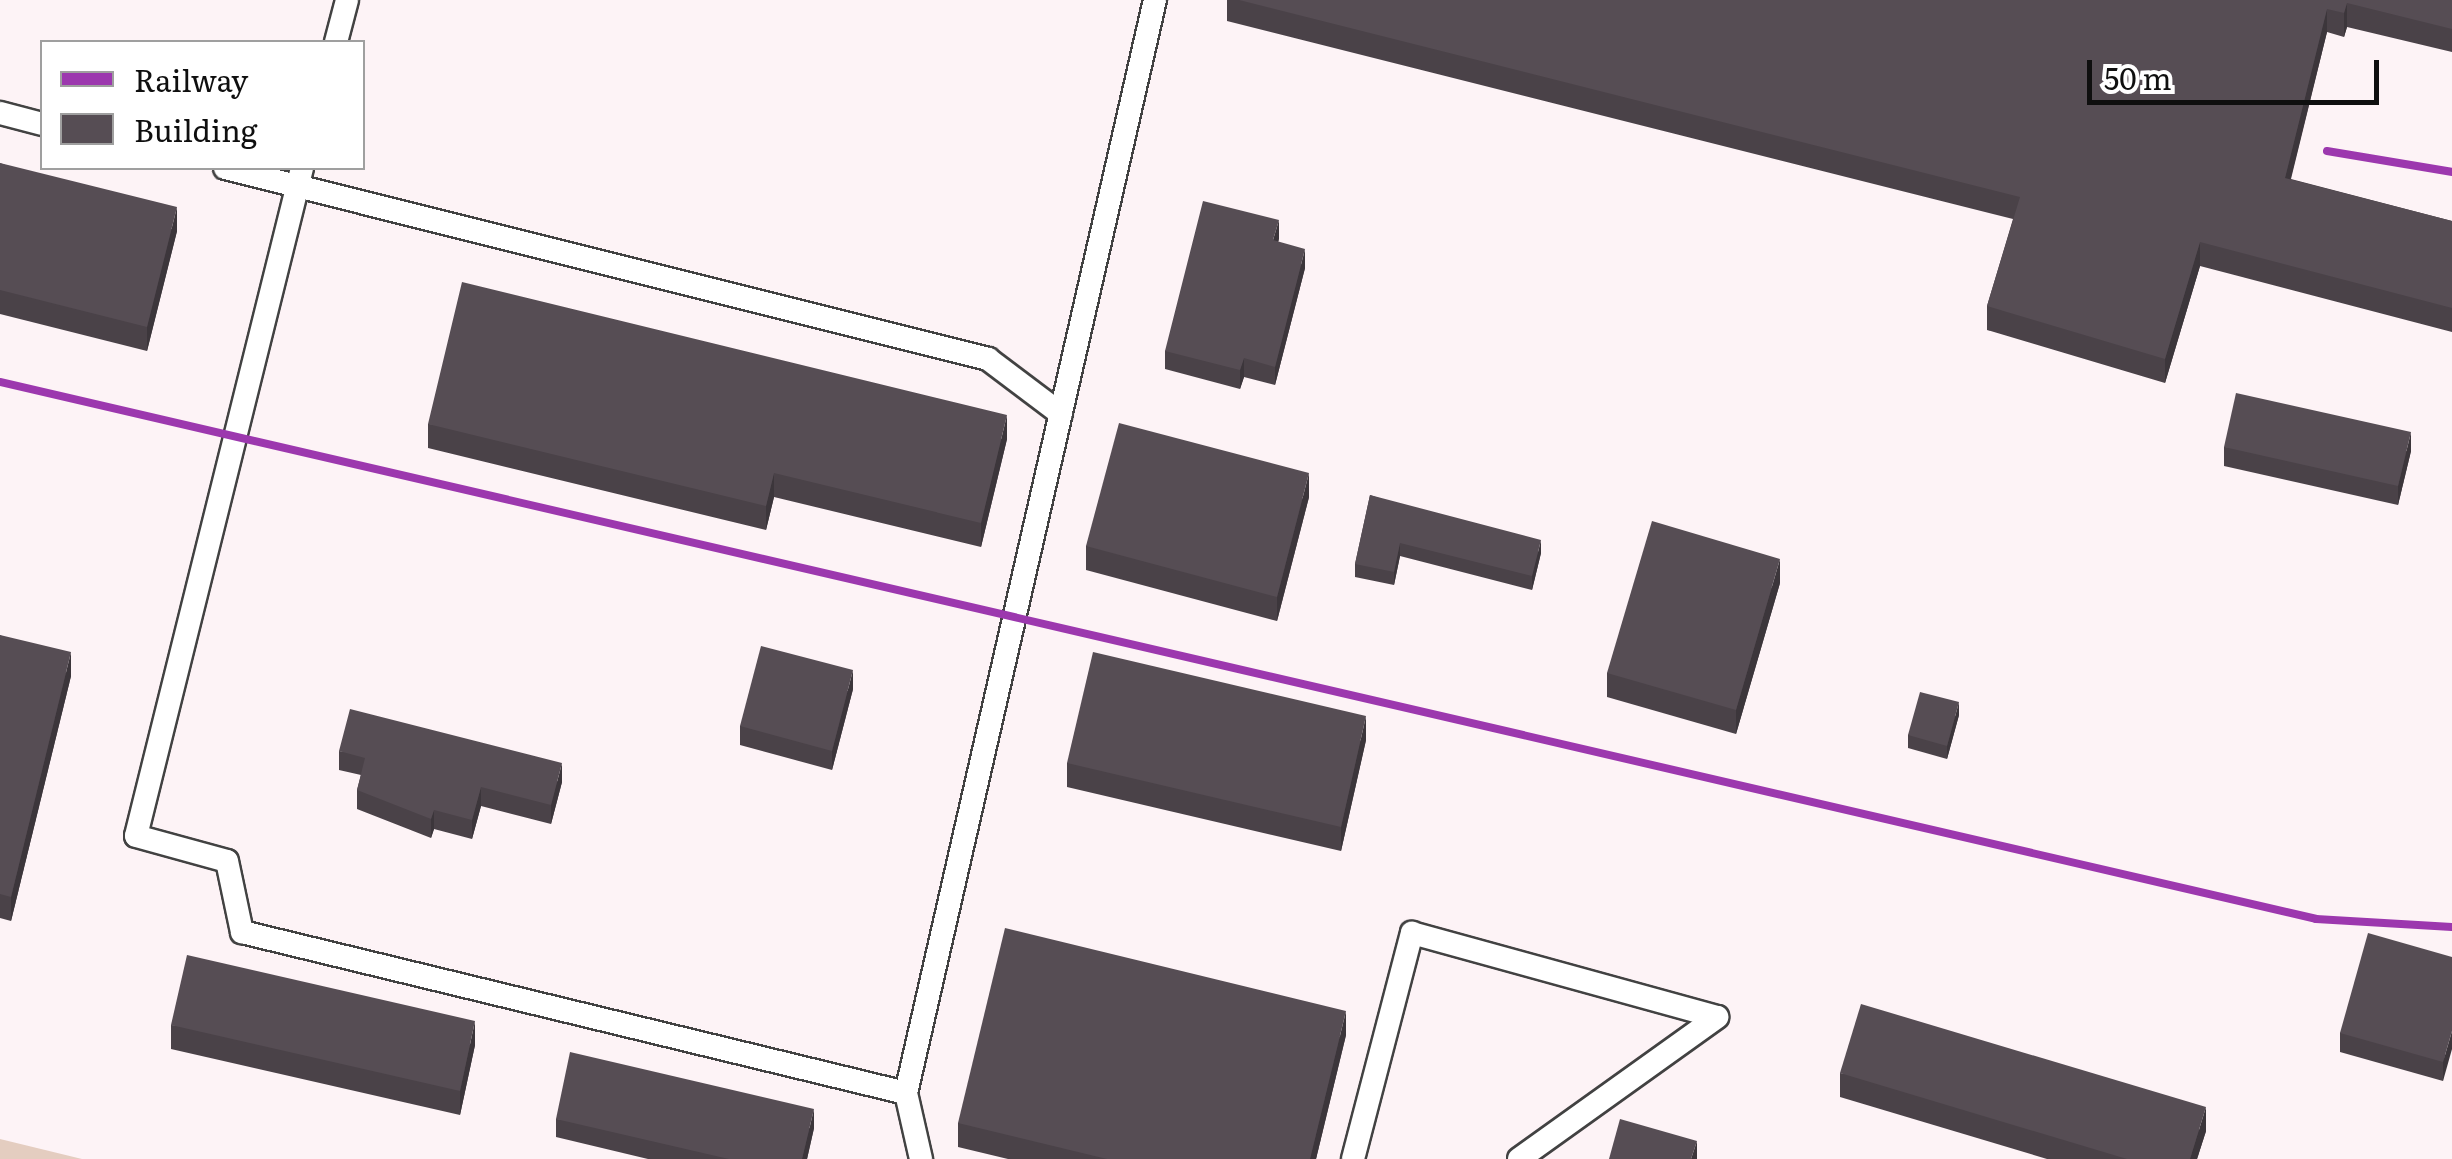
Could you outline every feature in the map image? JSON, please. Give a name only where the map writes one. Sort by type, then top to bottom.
[{"type":"lane","points":[[337,40],[347,0]]},
{"type":"lane","points":[[921,1159],[906,1093],[1155,0]]},
{"type":"lane","points":[[0,114],[40,124]]},
{"type":"lane","points":[[244,170],[300,176],[988,359],[1061,414]]},
{"type":"lane","points":[[300,176],[136,836],[227,861],[242,932],[906,1093]]},
{"type":"lane","points":[[1354,1159],[1412,933],[1718,1017],[1519,1159]]},
{"type":"shaded area","points":[[0,1139],[82,1159],[0,1159]]},
{"type":"building","points":[[1239,0],[2452,0],[2452,29],[2347,3],[2344,13],[2327,9],[2285,178],[2452,221],[2452,308],[2200,242],[2165,359],[1987,306],[2020,197]]},
{"type":"building","points":[[0,163],[177,207],[147,327],[0,290]]},
{"type":"building","points":[[1203,201],[1279,220],[1273,240],[1305,249],[1275,367],[1244,358],[1240,370],[1165,351]]},
{"type":"building","points":[[462,282],[1007,415],[981,523],[774,473],[766,506],[428,424]]},
{"type":"building","points":[[2236,393],[2411,432],[2398,486],[2224,447]]},
{"type":"building","points":[[1119,423],[1309,473],[1277,597],[1086,546]]},
{"type":"building","points":[[1370,495],[1541,540],[1532,576],[1400,543],[1394,572],[1355,564]]},
{"type":"building","points":[[1652,521],[1780,559],[1736,710],[1607,673]]},
{"type":"building","points":[[0,635],[71,652],[11,897],[0,894]]},
{"type":"building","points":[[761,646],[853,670],[832,751],[740,726]]},
{"type":"building","points":[[1093,652],[1366,716],[1341,827],[1067,763]]},
{"type":"building","points":[[1920,692],[1959,702],[1947,746],[1908,735]]},
{"type":"building","points":[[350,709],[562,763],[551,805],[481,787],[472,820],[434,810],[431,819],[357,790],[365,758],[339,751]]},
{"type":"building","points":[[1005,928],[1346,1011],[1310,1159],[1107,1159],[958,1123]]},
{"type":"building","points":[[2368,933],[2452,957],[2452,1031],[2443,1062],[2340,1033]]},
{"type":"building","points":[[187,955],[475,1021],[460,1091],[171,1025]]},
{"type":"building","points":[[1861,1004],[2206,1107],[2190,1159],[2127,1159],[1840,1073]]},
{"type":"building","points":[[570,1052],[814,1109],[802,1159],[729,1159],[556,1119]]},
{"type":"building","points":[[1620,1119],[1697,1141],[1691,1159],[1609,1159]]},
{"type":"railway","points":[[2327,151],[2452,172]]},
{"type":"railway","points":[[0,382],[2316,919],[2452,927]]}]
